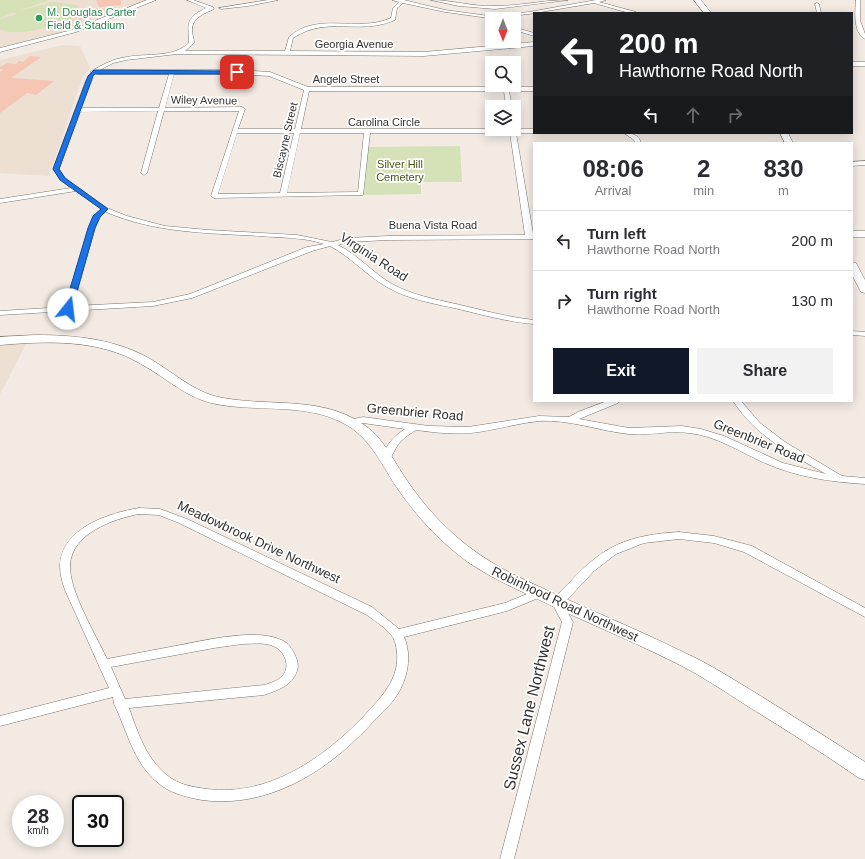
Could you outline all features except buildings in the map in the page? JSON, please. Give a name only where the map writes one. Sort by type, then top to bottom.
[{"type":"street","points":[[0,50],[74,31],[153,0]]},
{"type":"street","points":[[189,0],[216,7],[248,6],[276,0]]},
{"type":"street","points":[[394,0],[445,11],[485,17]]},
{"type":"street","points":[[433,0],[456,5],[484,8],[566,0]]},
{"type":"street","points":[[485,13],[484,8],[486,0]]},
{"type":"street","points":[[579,0],[595,2],[630,12]]},
{"type":"street","points":[[535,12],[604,0]]},
{"type":"street","points":[[697,0],[707,12]]},
{"type":"street","points":[[858,0],[859,24],[861,33],[865,38]]},
{"type":"street","points":[[244,1],[240,4],[248,6]]},
{"type":"street","points":[[78,110],[89,80],[94,72],[103,65],[118,60],[174,53],[186,49],[192,44],[190,25],[198,17],[216,7],[244,1]]},
{"type":"street","points":[[287,54],[291,37],[301,30],[330,24],[380,24],[393,19],[395,8],[402,1]]},
{"type":"street","points":[[817,4],[819,12]]},
{"type":"street","points":[[521,14],[533,12]]},
{"type":"street","points":[[853,23],[865,24]]},
{"type":"street","points":[[521,30],[533,35]]},
{"type":"street","name":"Georgia Avenue","points":[[174,53],[447,53],[533,44]]},
{"type":"street","points":[[853,64],[865,64]]},
{"type":"street","name":"Angelo Street","points":[[94,72],[270,74],[307,89],[485,89]]},
{"type":"street","points":[[144,172],[172,72]]},
{"type":"street","name":"Biscayne Street","points":[[283,195],[296,132],[307,89]]},
{"type":"street","name":"Angelo Street","points":[[521,89],[533,89]]},
{"type":"street","name":"Wiley Avenue","points":[[78,110],[242,109],[214,196],[283,195]]},
{"type":"street","name":"Virginia Road","points":[[78,110],[56,169],[63,179],[105,209],[140,223],[165,228],[292,236],[332,243],[379,278],[403,292],[490,315],[533,322]]},
{"type":"street","name":"Carolina Circle","points":[[235,131],[367,132],[485,130]]},
{"type":"street","name":"Carolina Circle","points":[[521,130],[533,131]]},
{"type":"street","points":[[283,195],[361,194],[367,132]]},
{"type":"street","points":[[628,134],[636,139],[638,142]]},
{"type":"street","points":[[0,313],[150,300],[184,293],[300,248],[322,241],[371,234],[532,235],[513,136]]},
{"type":"street","points":[[853,164],[865,164]]},
{"type":"street","points":[[0,200],[76,189]]},
{"type":"street","points":[[69,307],[92,228],[97,216],[105,209]]},
{"type":"street","points":[[853,234],[865,234]]},
{"type":"street","name":"Buena Vista Road","points":[[332,243],[368,238],[532,235]]},
{"type":"street","points":[[0,308],[153,304],[174,301],[192,296],[310,249],[332,243]]},
{"type":"street","points":[[853,267],[865,290]]},
{"type":"street","points":[[853,333],[865,334]]},
{"type":"street","name":"Robinhood Road Northwest","points":[[0,341],[44,338],[96,343],[138,357],[193,393],[211,399],[246,405],[277,405],[312,408],[332,413],[352,422],[367,433],[386,459],[403,487],[420,509],[449,538],[475,559],[499,574],[557,603],[677,656],[717,678],[865,772]]},
{"type":"street","name":"Greenbrier Road","points":[[571,420],[581,414],[612,402]]},
{"type":"street","points":[[738,402],[751,420],[776,441],[841,478]]},
{"type":"street","name":"Greenbrier Road","points":[[352,422],[363,420],[444,430],[469,430],[533,419],[571,420],[629,431],[689,430],[710,434],[725,439],[768,461],[789,469],[814,475],[865,481]]},
{"type":"street","points":[[386,459],[390,446],[399,436],[415,427]]},
{"type":"street","name":"Meadowbrook Drive Northwest","points":[[139,511],[160,512],[183,520],[368,610],[397,634],[402,652],[401,668],[393,691],[364,725],[330,755],[313,767],[273,786],[252,793],[220,797],[203,796],[182,790],[169,784],[158,776],[142,753],[129,729],[116,691],[103,664],[67,582],[65,560],[73,545],[90,528],[114,518],[139,511]]},
{"type":"street","points":[[557,603],[595,564],[611,552],[635,541],[660,536],[690,536],[716,540],[748,549],[865,613]]},
{"type":"street","points":[[397,634],[507,607],[539,593]]},
{"type":"street","name":"Sussex Lane Northwest","points":[[507,859],[568,622],[557,603]]},
{"type":"street","points":[[103,664],[228,641],[259,640],[276,642],[289,653],[292,663],[288,677],[277,686],[264,690],[120,704]]},
{"type":"street","points":[[0,721],[116,691]]},
{"type":"shaded area","points":[[49,0],[144,1],[73,30],[37,40],[0,47],[0,18],[18,10]]},
{"type":"shaded area","points":[[63,45],[80,46],[90,68],[82,79],[49,176],[0,173],[0,60]]},
{"type":"shaded area","points":[[27,342],[0,394],[0,345]]},
{"type":"green space","name":"M. Douglas Carter Field & Stadium","points":[[0,0],[49,0],[18,11],[53,2],[77,5],[79,8],[87,11],[71,17],[75,20],[70,23],[27,31],[10,32],[0,30],[0,19],[16,14],[15,12],[0,18]]},
{"type":"green space","name":"Silver Hill Cemetery","points":[[460,146],[462,182],[421,182],[421,194],[364,195],[368,147]]},
{"type":"place","name":"M. Douglas Carter Field & Stadium","points":[[39,18]]},
{"type":"route","points":[[68,309],[92,228],[97,216],[105,209],[63,179],[58,174],[56,169],[57,162],[91,76],[94,72],[237,72]]}]
